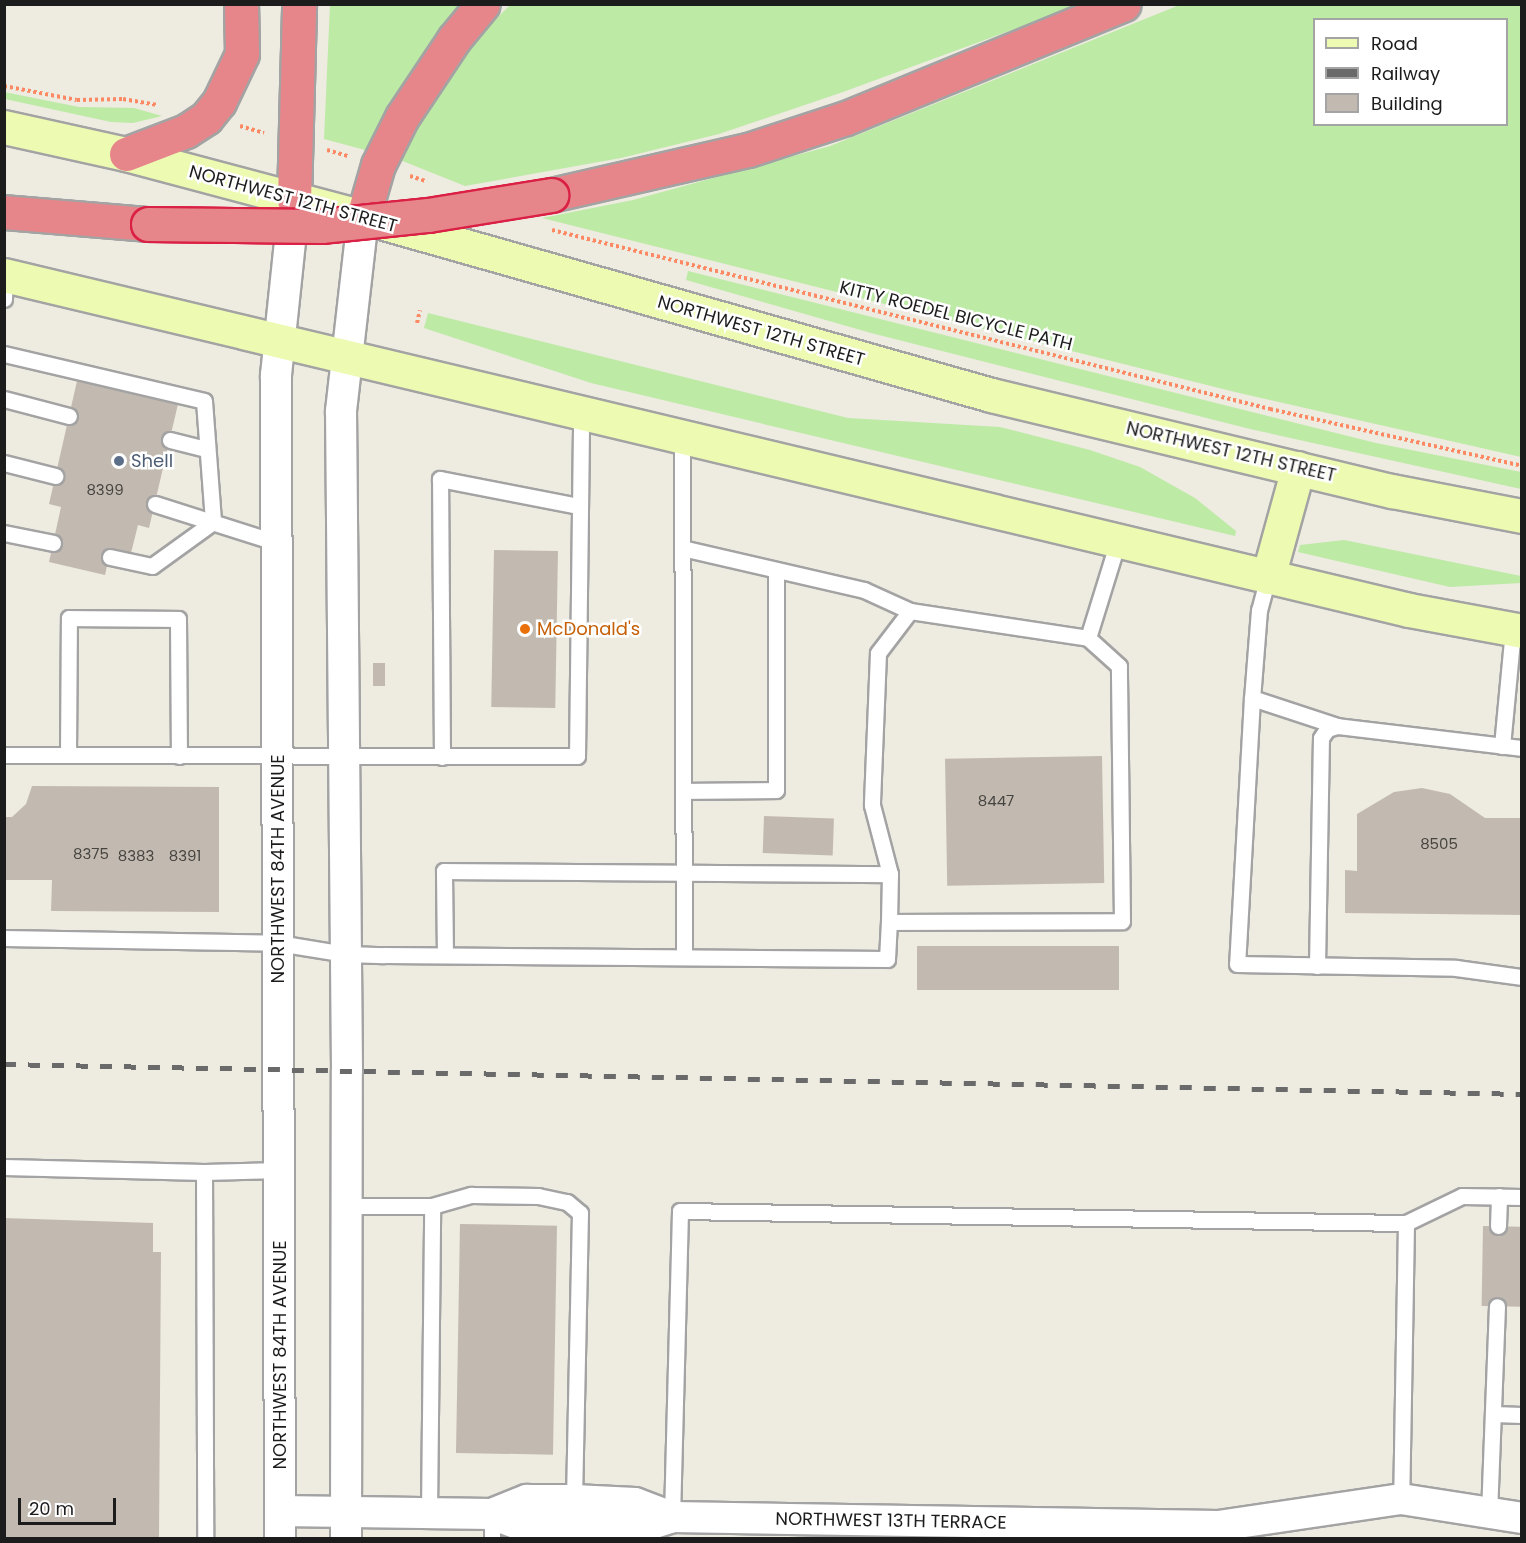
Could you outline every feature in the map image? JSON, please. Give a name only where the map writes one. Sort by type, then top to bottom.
[{"type":"highway","points":[[126,154],[186,131],[206,118],[219,102],[242,54],[241,4]]},
{"type":"highway","points":[[294,200],[299,4]]},
{"type":"highway","points":[[363,217],[378,165],[402,117],[483,4]]},
{"type":"highway","points":[[4,212],[148,224],[321,226],[428,215],[551,195],[748,150],[846,118],[1124,4]]},
{"type":"main road","name":"NORTHWEST 12TH STREET","points":[[4,127],[126,154],[363,217],[991,395],[1298,468],[1521,516]]},
{"type":"main road","points":[[5,275],[1268,577],[1409,610],[1517,630]]},
{"type":"main road","points":[[1268,577],[1298,468]]},
{"type":"street","name":"NORTHWEST 84TH AVENUE","points":[[280,1525],[276,542],[279,341],[294,200]]},
{"type":"street","points":[[346,1525],[346,954],[341,411],[363,217]]},
{"type":"street","name":"NORTHWEST 13TH TERRACE","points":[[280,1525],[346,1525],[429,1513],[492,1526],[583,1529],[636,1529],[672,1517],[1218,1526],[1401,1499],[1521,1518]]},
{"type":"street","name":"NORTHWEST 13TH TERRACE","points":[[492,1526],[527,1500],[635,1503],[672,1517]]},
{"type":"street","name":"NORTHWEST 13TH TERRACE","points":[[1218,1526],[1278,1539]]},
{"type":"lane","points":[[4,299],[5,275]]},
{"type":"lane","points":[[4,354],[204,401],[213,522]]},
{"type":"lane","points":[[4,399],[69,416]]},
{"type":"lane","points":[[4,755],[278,758],[577,756],[581,413]]},
{"type":"lane","points":[[682,438],[684,957]]},
{"type":"lane","points":[[170,440],[207,449]]},
{"type":"lane","points":[[4,463],[55,476]]},
{"type":"lane","points":[[442,757],[440,479],[579,506]]},
{"type":"lane","points":[[155,504],[276,542]]},
{"type":"lane","points":[[110,556],[152,566],[213,522]]},
{"type":"lane","points":[[4,532],[53,543]]},
{"type":"lane","points":[[1088,638],[1118,541]]},
{"type":"lane","points":[[682,548],[864,590],[910,610],[1088,638],[1119,666],[1122,921],[889,922]]},
{"type":"lane","points":[[683,791],[776,790],[776,570]]},
{"type":"lane","points":[[1268,577],[1259,610],[1252,698],[1238,964],[1456,968],[1521,977]]},
{"type":"lane","points":[[4,938],[278,943],[346,954],[887,959],[890,874],[872,805],[878,653],[910,610]]},
{"type":"lane","points":[[68,754],[69,618],[178,619],[179,756]]},
{"type":"lane","points":[[1502,746],[1517,630]]},
{"type":"lane","points":[[1252,698],[1337,726],[1521,748]]},
{"type":"lane","points":[[1317,966],[1321,738],[1327,729],[1337,726]]},
{"type":"lane","points":[[445,955],[444,872],[684,871],[890,874]]},
{"type":"lane","points":[[4,1167],[204,1172],[280,1170]]},
{"type":"lane","points":[[204,1172],[205,1539]]},
{"type":"lane","points":[[347,1206],[432,1206],[471,1194],[538,1196],[567,1202],[580,1213],[574,1500]]},
{"type":"lane","points":[[672,1517],[680,1211],[1406,1223],[1462,1196],[1521,1197]]},
{"type":"lane","points":[[1498,1196],[1498,1226]]},
{"type":"lane","points":[[429,1513],[432,1206]]},
{"type":"lane","points":[[1401,1499],[1406,1223]]},
{"type":"lane","points":[[1489,1514],[1497,1306]]},
{"type":"lane","points":[[1493,1414],[1521,1414]]},
{"type":"path","points":[[4,86],[77,100],[123,99],[165,107]]},
{"type":"path","points":[[325,149],[359,159]]},
{"type":"path","points":[[407,175],[429,183]]},
{"type":"path","name":"KITTY ROEDEL BICYCLE PATH","points":[[548,229],[1270,409],[1521,466]]},
{"type":"path","points":[[417,323],[420,310]]},
{"type":"green space","points":[[1182,4],[1521,5],[1521,457],[1235,392],[542,218],[633,200],[830,146]]},
{"type":"green space","points":[[330,5],[464,5],[365,150],[324,139]]},
{"type":"green space","points":[[510,5],[1080,5],[843,92],[719,134],[621,158],[465,186],[400,160],[440,90],[477,38]]},
{"type":"green space","points":[[4,92],[79,107],[134,108],[162,116],[133,123],[111,122],[5,99]]},
{"type":"green space","points":[[688,271],[1376,443],[1521,472],[1521,489],[1250,429],[871,333],[686,280]]},
{"type":"green space","points":[[428,313],[848,418],[1000,427],[1090,450],[1140,467],[1195,498],[1236,531],[1235,536],[591,383],[424,328]]},
{"type":"green space","points":[[1344,540],[1521,576],[1521,583],[1450,587],[1298,552],[1300,545]]},
{"type":"building","points":[[77,381],[178,404],[149,528],[138,525],[131,553],[111,548],[105,575],[49,562],[61,507],[49,504]]},
{"type":"building","name":"McDonald's","points":[[494,550],[558,551],[555,708],[491,707]]},
{"type":"building","points":[[373,663],[385,663],[385,686],[373,686]]},
{"type":"building","points":[[1102,756],[1104,883],[947,886],[945,759]]},
{"type":"building","points":[[32,786],[219,787],[219,912],[51,911],[52,880],[4,880],[4,817],[12,817],[26,804]]},
{"type":"building","points":[[1422,788],[1450,794],[1485,818],[1522,818],[1522,915],[1345,913],[1345,870],[1357,871],[1357,814],[1394,792]]},
{"type":"building","points":[[764,816],[834,818],[833,855],[763,853]]},
{"type":"building","points":[[917,946],[1119,946],[1119,990],[917,990]]},
{"type":"building","points":[[4,1218],[153,1223],[153,1252],[161,1252],[159,1538],[4,1538]]},
{"type":"building","points":[[460,1224],[557,1226],[553,1455],[456,1453]]},
{"type":"building","points":[[1483,1226],[1522,1227],[1521,1307],[1482,1306]]},
{"type":"railway","points":[[4,1064],[1522,1094]]},
{"type":"place","name":"Shell","points":[[119,461]]},
{"type":"place","name":"McDonald's","points":[[525,629]]}]
